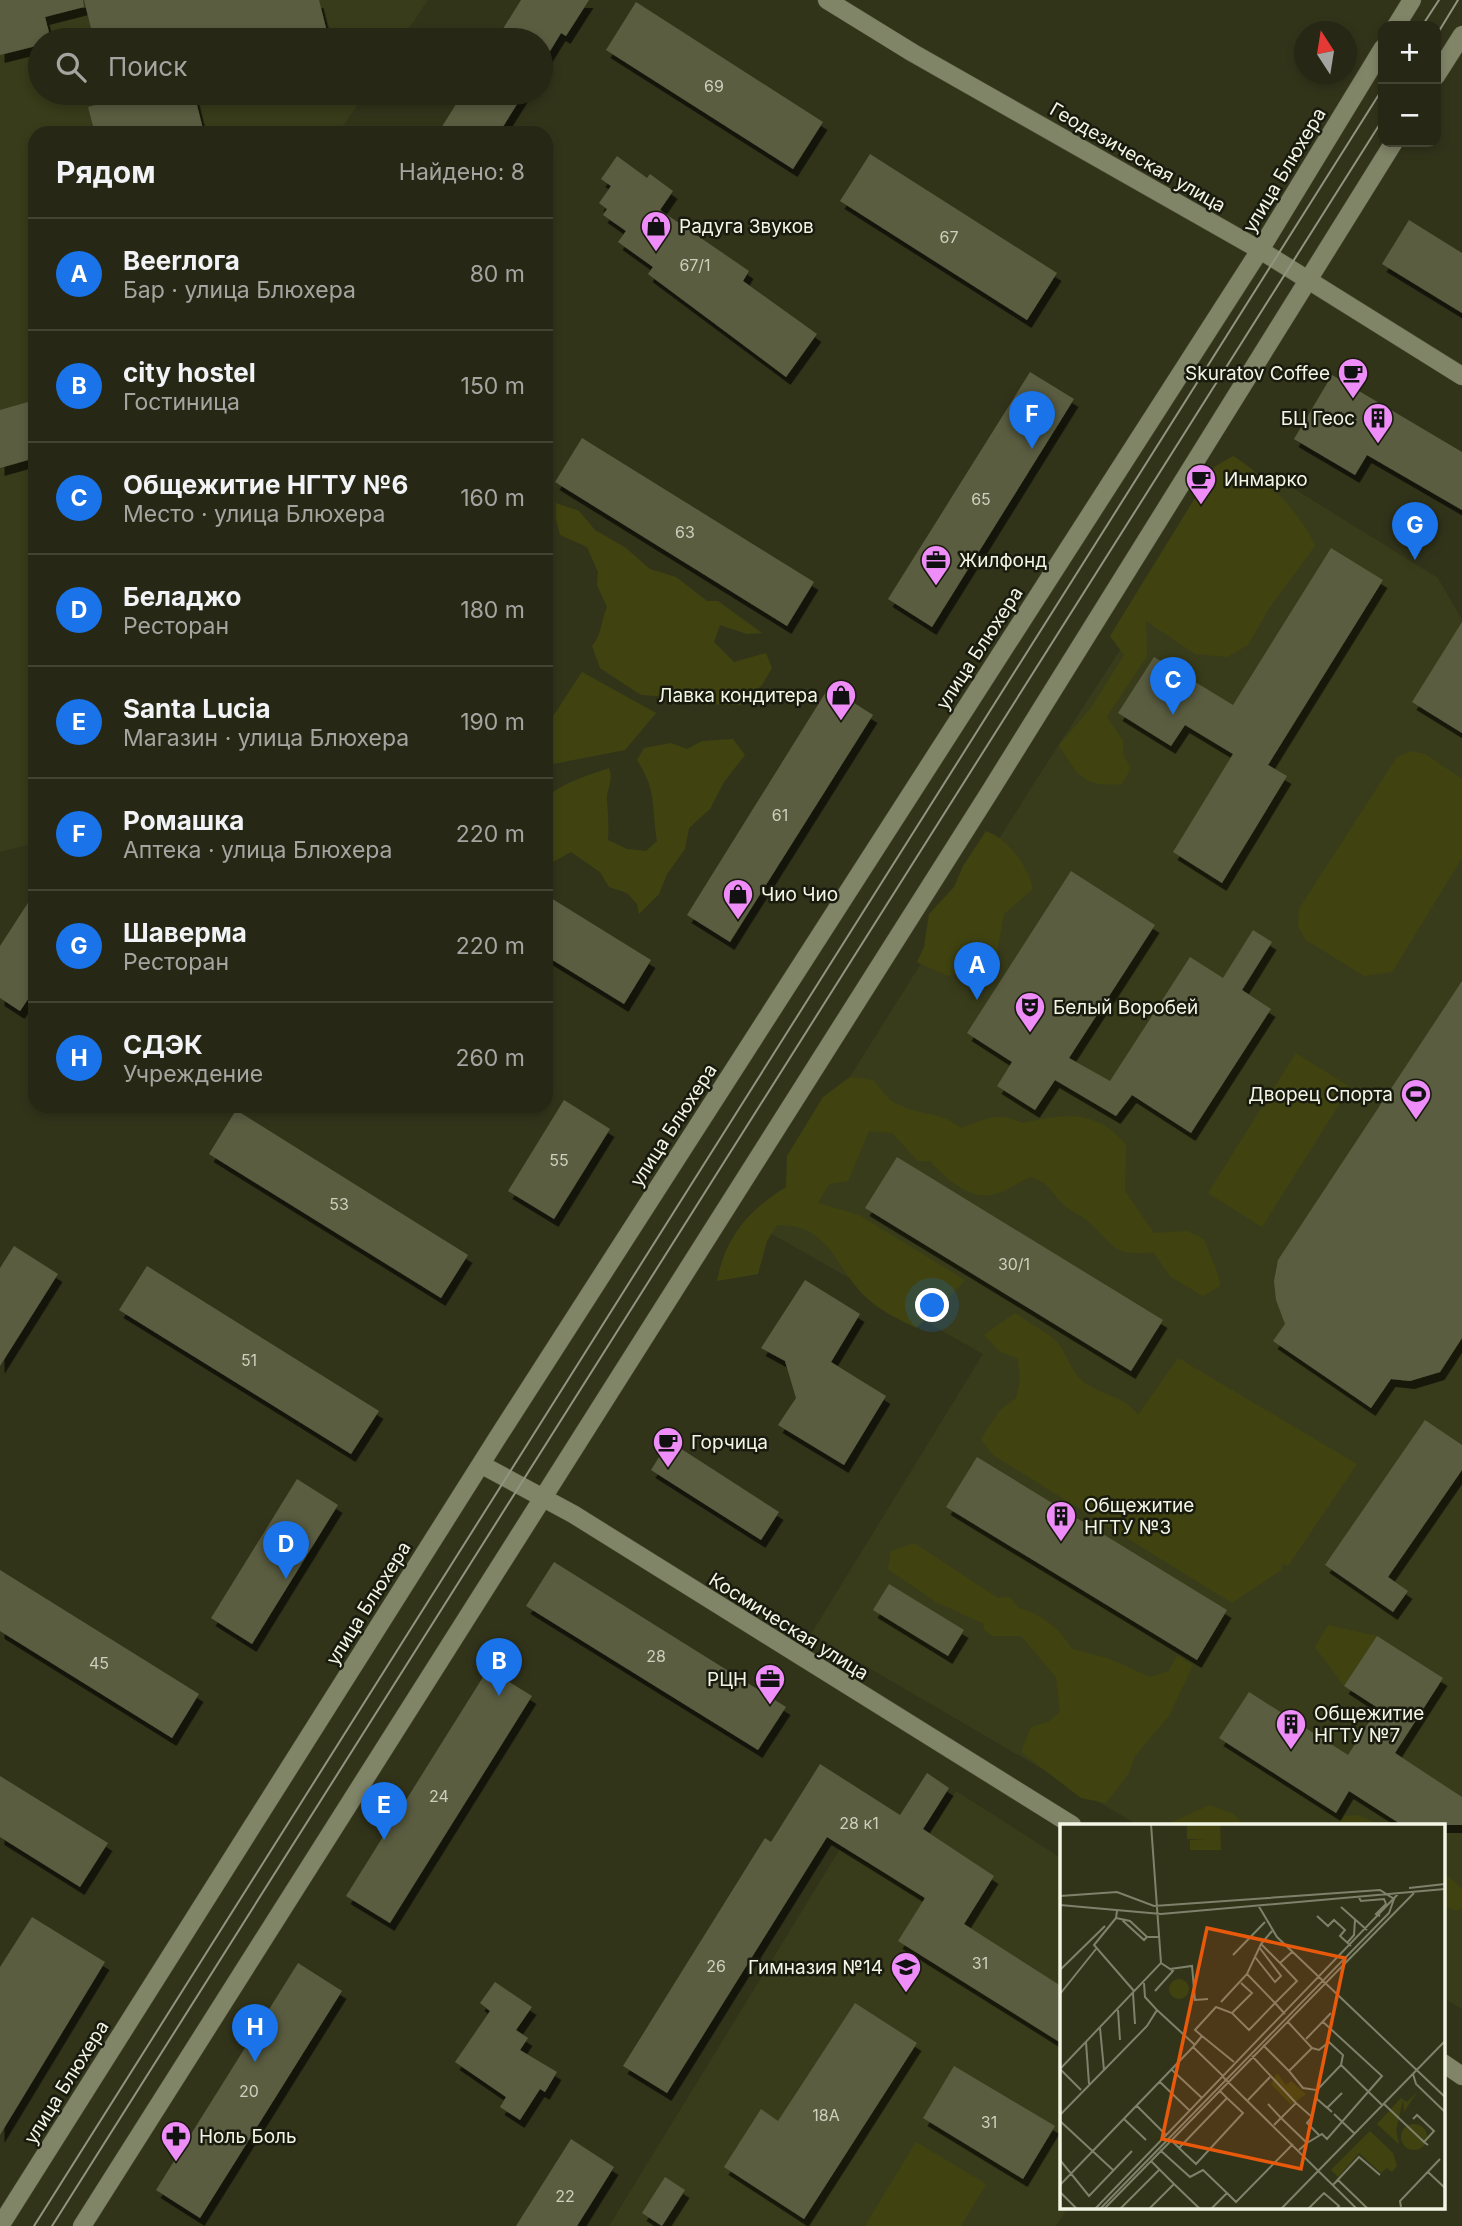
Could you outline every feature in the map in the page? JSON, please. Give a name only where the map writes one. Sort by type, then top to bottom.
[{"type":"street","name":"Геодезическая улица","points":[[827,0],[913,53],[1260,250],[1462,376]]},
{"type":"street","points":[[1399,21],[1412,0]]},
{"type":"street","points":[[1441,68],[1462,34]]},
{"type":"street","name":"улица Блюхера","points":[[0,2226],[482,1465],[1260,250],[1378,56]]},
{"type":"street","points":[[82,2226],[989,793],[1391,147]]},
{"type":"street","name":"Космическая улица","points":[[482,1465],[544,1499],[1070,1824]]},
{"type":"street","points":[[1444,2064],[1462,2076]]},
{"type":"shaded area","points":[[0,0],[428,0],[409,28],[28,28],[28,105],[358,105],[343,126],[28,126],[28,845],[0,852]]},
{"type":"shaded area","points":[[1233,456],[1280,496],[1301,522],[1315,546],[1270,607],[1248,645],[1227,657],[1195,654],[1146,621],[1147,656],[1107,717],[1123,741],[1123,754],[1131,768],[1122,784],[1109,785],[1090,781],[1077,772],[1059,745],[1091,708],[1124,655],[1110,636],[1214,467]]},
{"type":"shaded area","points":[[1267,472],[1438,578],[1462,620],[1462,2009],[1444,1999],[1444,1824],[1136,1824],[811,1634],[983,1354],[763,1229],[848,1080],[1036,780],[1203,522],[1226,533]]},
{"type":"shaded area","points":[[556,503],[579,511],[595,530],[626,548],[650,569],[676,577],[707,601],[718,601],[762,633],[747,634],[720,625],[714,642],[734,662],[766,653],[772,668],[762,685],[741,705],[695,704],[676,691],[657,696],[641,695],[600,668],[592,646],[600,632],[607,607],[597,585],[598,572],[587,547],[560,535],[556,520]]},
{"type":"shaded area","points":[[582,672],[656,713],[625,750],[553,764],[553,716]]},
{"type":"shaded area","points":[[733,739],[745,755],[724,782],[710,809],[689,828],[685,849],[667,874],[659,894],[639,914],[637,904],[627,893],[609,887],[600,872],[571,852],[553,862],[553,792],[609,768],[611,777],[607,797],[608,840],[627,849],[646,851],[657,841],[653,800],[637,760],[644,748],[671,743],[687,749],[702,741]]},
{"type":"shaded area","points":[[1410,751],[1425,754],[1462,779],[1462,858],[1392,972],[1364,976],[1306,940],[1298,926],[1299,909],[1397,757]]},
{"type":"shaded area","points":[[986,831],[1010,847],[1027,872],[1033,889],[1004,914],[997,953],[985,963],[948,976],[917,962],[924,947],[929,914],[954,887],[963,866]]},
{"type":"shaded area","points":[[1296,1053],[1350,1087],[1262,1227],[1208,1193]]},
{"type":"shaded area","points":[[850,1077],[873,1080],[889,1099],[901,1106],[943,1118],[961,1128],[998,1117],[1022,1123],[1066,1116],[1090,1119],[1102,1124],[1126,1144],[1125,1191],[1154,1233],[1187,1231],[1204,1239],[1220,1286],[1203,1296],[1171,1277],[1153,1252],[1120,1250],[1085,1219],[1065,1206],[1039,1180],[1031,1177],[991,1195],[973,1193],[957,1185],[930,1161],[918,1161],[892,1133],[869,1131],[848,1181],[829,1184],[818,1203],[859,1215],[965,1280],[946,1302],[916,1328],[869,1300],[831,1251],[810,1232],[777,1225],[767,1241],[758,1274],[717,1281],[726,1251],[741,1226],[760,1205],[786,1187],[787,1156],[823,1097]]},
{"type":"shaded area","points":[[1015,1313],[1056,1341],[1082,1381],[1128,1404],[1138,1415],[1178,1358],[1357,1464],[1288,1566],[1283,1563],[1281,1570],[1232,1603],[993,1455],[981,1439],[1000,1410],[1016,1398],[1020,1380],[1018,1359],[999,1351],[984,1335]]},
{"type":"shaded area","points":[[914,1543],[998,1598],[1010,1597],[1018,1608],[1042,1618],[1062,1635],[1072,1649],[1110,1659],[1150,1677],[1169,1671],[1177,1655],[1193,1665],[1169,1716],[1135,1756],[1129,1773],[1106,1803],[1081,1798],[1021,1752],[1031,1727],[1048,1722],[1060,1712],[1056,1677],[1021,1636],[993,1636],[984,1630],[984,1624],[936,1602],[888,1569],[891,1551]]},
{"type":"shaded area","points":[[1328,1625],[1377,1636],[1344,1686],[1315,1647]]},
{"type":"shaded area","name":"Гимназия №14","points":[[956,1791],[1060,1857],[1060,2208],[1067,2208],[1056,2226],[609,2226],[840,1849],[899,1882]]},
{"type":"shaded area","points":[[1210,1805],[1233,1814],[1244,1824],[1167,1824]]},
{"type":"shaded area","points":[[1358,1815],[1378,1824],[1337,1824],[1344,1816]]},
{"type":"shaded area","points":[[1444,1872],[1462,1889],[1462,1908],[1456,1911],[1444,1905]]},
{"type":"shaded area","points":[[916,2142],[986,2184],[961,2226],[865,2226]]},
{"type":"building","points":[[0,0],[83,0],[84,7],[45,17],[48,28],[28,28],[28,48],[0,55]]},
{"type":"building","points":[[84,0],[319,0],[326,28],[91,28]]},
{"type":"building","points":[[521,0],[589,0],[566,36],[561,33],[553,46],[553,28],[504,28]]},
{"type":"building","points":[[636,2],[823,122],[793,169],[606,50]]},
{"type":"building","points":[[197,105],[202,126],[93,126],[88,107]]},
{"type":"building","points":[[456,105],[516,105],[503,126],[442,126]]},
{"type":"building","points":[[870,154],[1057,273],[1027,320],[840,201]]},
{"type":"building","points":[[617,156],[647,178],[650,174],[673,191],[660,210],[749,271],[743,281],[817,334],[786,377],[648,274],[653,267],[618,242],[626,231],[603,215],[607,209],[599,203],[611,186],[601,179]]},
{"type":"building","points":[[1409,220],[1462,253],[1462,313],[1382,264]]},
{"type":"building","points":[[1030,372],[1074,399],[932,627],[888,599]]},
{"type":"building","name":"БЦ Геос","points":[[1332,375],[1462,452],[1462,510],[1367,455],[1355,475],[1294,439]]},
{"type":"building","points":[[28,402],[28,460],[0,468],[0,410]]},
{"type":"building","points":[[582,438],[814,582],[787,626],[555,482]]},
{"type":"building","points":[[1331,548],[1383,580],[1268,765],[1287,776],[1222,883],[1173,852],[1233,754],[1185,725],[1171,746],[1118,713],[1154,657],[1233,705]]},
{"type":"building","points":[[1462,622],[1462,733],[1412,702]]},
{"type":"building","points":[[829,687],[873,715],[730,942],[687,915]]},
{"type":"building","points":[[1071,871],[1155,925],[1069,1058],[1110,1081],[1190,957],[1223,978],[1253,930],[1272,942],[1242,990],[1271,1009],[1191,1133],[1132,1095],[1116,1116],[1055,1080],[1035,1110],[997,1086],[1012,1062],[967,1033]]},
{"type":"building","points":[[553,899],[651,960],[624,1004],[553,960]]},
{"type":"building","points":[[28,903],[28,999],[20,1011],[0,998],[0,946]]},
{"type":"building","name":"Дворец Спорта","points":[[1462,981],[1462,1338],[1440,1372],[1410,1381],[1391,1379],[1371,1408],[1273,1341],[1285,1324],[1276,1300],[1274,1281],[1278,1260]]},
{"type":"building","points":[[564,1100],[610,1129],[554,1219],[508,1191]]},
{"type":"building","points":[[234,1113],[241,1113],[468,1255],[441,1298],[209,1154]]},
{"type":"building","points":[[897,1157],[1163,1320],[1131,1371],[865,1208]]},
{"type":"building","points":[[14,1246],[58,1274],[0,1366],[0,1268]]},
{"type":"building","points":[[147,1266],[379,1411],[351,1454],[119,1310]]},
{"type":"building","points":[[805,1280],[860,1314],[831,1362],[886,1396],[844,1465],[778,1425],[796,1398],[785,1361],[761,1348]]},
{"type":"building","points":[[1425,1420],[1462,1445],[1462,1470],[1388,1577],[1408,1591],[1393,1612],[1325,1565]]},
{"type":"building","points":[[669,1441],[779,1512],[761,1540],[651,1470]]},
{"type":"building","name":"Общежитие НГТУ №3","points":[[977,1457],[1227,1610],[1197,1660],[946,1507]]},
{"type":"building","points":[[297,1479],[338,1505],[252,1644],[211,1618]]},
{"type":"building","points":[[554,1562],[786,1707],[758,1750],[526,1606]]},
{"type":"building","points":[[0,1570],[199,1694],[172,1738],[0,1631]]},
{"type":"building","points":[[889,1584],[964,1630],[948,1656],[873,1610]]},
{"type":"building","name":"Общежитие НГТУ №7","points":[[1377,1636],[1443,1678],[1395,1753],[1462,1797],[1462,1825],[1400,1824],[1349,1791],[1336,1813],[1219,1738],[1249,1692],[1348,1755],[1378,1708],[1344,1686]]},
{"type":"building","points":[[488,1669],[532,1696],[390,1923],[346,1896]]},
{"type":"building","points":[[820,1764],[900,1815],[927,1773],[949,1788],[923,1829],[994,1876],[964,1924],[1060,1985],[1060,2042],[898,1941],[925,1898],[827,1837],[667,2093],[623,2066],[765,1838],[771,1842]]},
{"type":"building","points":[[0,1776],[108,1843],[80,1887],[0,1837]]},
{"type":"building","points":[[32,1917],[105,1962],[0,2135],[0,1967]]},
{"type":"building","points":[[298,1963],[342,1991],[200,2218],[156,2190]]},
{"type":"building","points":[[495,1982],[532,2007],[516,2030],[528,2038],[520,2050],[557,2072],[545,2092],[540,2089],[520,2120],[500,2107],[506,2097],[455,2062],[490,2011],[480,2003]]},
{"type":"building","points":[[855,2003],[917,2043],[804,2219],[724,2167],[761,2109],[778,2121]]},
{"type":"building","points":[[954,2066],[1055,2126],[1023,2179],[923,2118]]},
{"type":"building","points":[[571,2139],[614,2167],[577,2226],[516,2226]]},
{"type":"building","points":[[665,2177],[685,2190],[662,2226],[642,2213]]},
{"type":"tram line","points":[[1425,21],[1439,0]]},
{"type":"tram line","points":[[1441,28],[1458,0]]},
{"type":"tram line","points":[[34,2226],[1378,96]]},
{"type":"tram line","points":[[52,2226],[1378,127]]},
{"type":"place","name":"Радуга Звуков","points":[[656,253]]},
{"type":"place","name":"Skuratov Coffee","points":[[1353,400]]},
{"type":"place","name":"БЦ Геос","points":[[1378,445]]},
{"type":"place","name":"Ромашка","points":[[1032,449]]},
{"type":"place","name":"Инмарко","points":[[1201,506]]},
{"type":"place","name":"Шаверма","points":[[1415,560]]},
{"type":"place","name":"Жилфонд","points":[[936,587]]},
{"type":"place","name":"Общежитие НГТУ №6","points":[[1173,715]]},
{"type":"place","name":"Лавка кондитера","points":[[841,722]]},
{"type":"place","name":"Чио Чио","points":[[738,921]]},
{"type":"place","name":"Beerлога","points":[[977,1000]]},
{"type":"place","name":"Белый Воробей","points":[[1030,1034]]},
{"type":"place","name":"Дворец Спорта","points":[[1416,1121]]},
{"type":"place","name":"Горчица","points":[[668,1469]]},
{"type":"place","name":"Общежитие НГТУ №3","points":[[1061,1543]]},
{"type":"place","name":"Беладжо","points":[[286,1579]]},
{"type":"place","name":"city hostel","points":[[499,1696]]},
{"type":"place","name":"РЦН","points":[[770,1706]]},
{"type":"place","name":"Общежитие НГТУ №7","points":[[1291,1751]]},
{"type":"place","name":"Santa Lucia","points":[[384,1840]]},
{"type":"place","name":"Гимназия №14","points":[[906,1994]]},
{"type":"place","name":"СДЭК","points":[[255,2062]]},
{"type":"place","name":"Ноль Боль","points":[[176,2163]]}]
